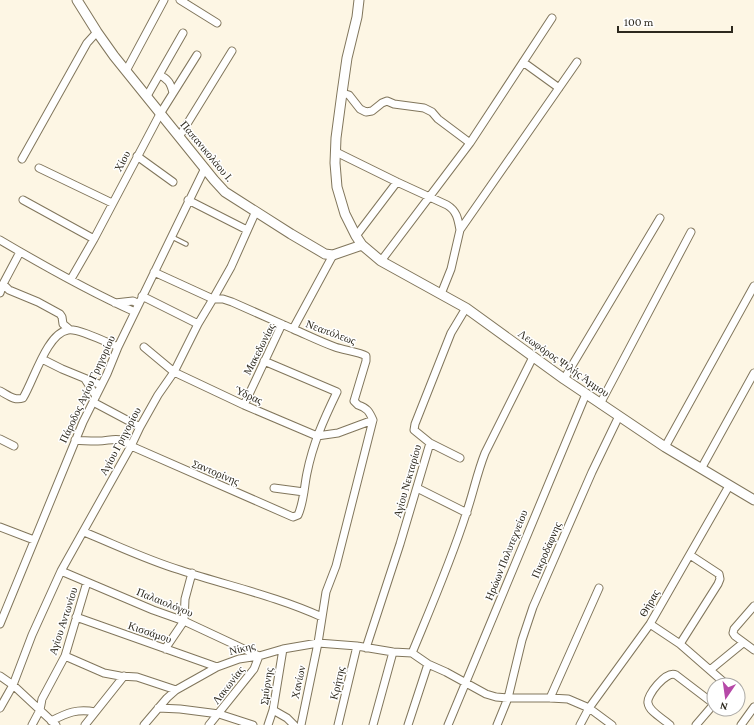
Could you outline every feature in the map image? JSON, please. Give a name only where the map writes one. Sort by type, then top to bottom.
[{"type":"street","points":[[126,71],[164,0]]},
{"type":"street","points":[[180,0],[217,23]]},
{"type":"street","name":"Λεωφόρος Ψιλής Άμμου","points":[[359,0],[357,17],[347,58],[336,138],[335,163],[337,187],[345,214],[362,245],[381,261],[466,308],[564,379],[665,447],[729,486],[753,498]]},
{"type":"street","name":"Παπανικολάου Ι.","points":[[79,1],[97,32],[126,71],[225,192],[290,234],[325,254],[333,255]]},
{"type":"street","points":[[381,261],[470,143],[552,18]]},
{"type":"street","points":[[22,159],[88,43],[97,32]]},
{"type":"street","points":[[147,96],[183,33]]},
{"type":"street","points":[[179,137],[232,51]]},
{"type":"street","name":"Χίου","points":[[71,279],[94,239],[160,114],[197,55]]},
{"type":"street","points":[[523,62],[559,88]]},
{"type":"street","points":[[441,294],[451,269],[460,230],[577,62]]},
{"type":"street","points":[[159,75],[169,82],[173,93]]},
{"type":"street","points":[[342,92],[349,95],[358,107],[366,112],[372,111],[387,101],[394,104],[424,108],[432,112],[438,119],[470,143]]},
{"type":"street","points":[[336,152],[452,208],[457,216],[460,230]]},
{"type":"street","points":[[137,156],[173,182]]},
{"type":"street","points":[[38,168],[112,203]]},
{"type":"street","name":"Πάροδος Αγίου Γρηγορίου","points":[[0,624],[82,422],[204,168]]},
{"type":"street","points":[[356,236],[397,182]]},
{"type":"street","points":[[24,200],[94,239]]},
{"type":"street","points":[[188,200],[248,230]]},
{"type":"street","name":"Αγίου Γρηγορίου","points":[[0,708],[13,685],[32,635],[62,571],[140,427],[174,372],[198,324],[214,299],[231,267],[256,211]]},
{"type":"street","points":[[564,379],[660,218]]},
{"type":"street","points":[[600,404],[691,232]]},
{"type":"street","points":[[0,240],[41,264],[135,312]]},
{"type":"street","points":[[333,255],[362,245]]},
{"type":"street","points":[[0,293],[3,284],[20,252]]},
{"type":"street","name":"Μακεδωνίας","points":[[244,405],[282,324],[293,329],[333,255]]},
{"type":"street","points":[[154,272],[214,299],[228,300],[282,324]]},
{"type":"street","points":[[3,284],[9,290],[38,302],[60,314],[64,324],[69,330]]},
{"type":"street","points":[[665,447],[754,286]]},
{"type":"street","points":[[142,296],[198,324]]},
{"type":"street","points":[[115,303],[129,301],[139,304]]},
{"type":"street","name":"Αγίου Νεκταρίου","points":[[366,648],[430,444],[414,430],[415,424],[451,333],[466,308]]},
{"type":"street","name":"Νεαπόλεως","points":[[293,329],[334,347],[366,356],[366,361],[354,401],[358,405],[368,410],[373,420]]},
{"type":"street","points":[[0,391],[14,398],[23,398],[47,348],[57,334],[69,330],[86,334],[118,347]]},
{"type":"street","name":"Ύδρας","points":[[144,347],[174,372],[244,405],[317,436]]},
{"type":"street","points":[[533,357],[485,453],[479,468],[467,513],[412,653],[428,664],[466,682],[486,694],[508,698],[568,699],[589,708],[612,725]]},
{"type":"street","points":[[42,359],[101,385]]},
{"type":"street","points":[[264,361],[336,392],[317,436],[307,473],[304,492],[274,488]]},
{"type":"street","points":[[701,469],[754,374]]},
{"type":"street","points":[[85,378],[94,399],[140,427]]},
{"type":"street","name":"Ηρώων Πολυτεχνείου","points":[[448,725],[586,394]]},
{"type":"street","name":"Πικροδάφνης","points":[[497,725],[508,698],[522,640],[533,607],[592,472],[619,416]]},
{"type":"street","points":[[317,436],[338,433],[373,420]]},
{"type":"street","name":"Χανίων","points":[[301,725],[318,643],[326,592],[336,566],[373,420]]},
{"type":"street","points":[[0,438],[14,446]]},
{"type":"street","name":"Σαντορίνης","points":[[75,440],[100,441],[119,439],[126,442],[130,446],[293,518],[298,516],[302,508],[304,492]]},
{"type":"street","points":[[430,444],[460,458]]},
{"type":"street","name":"Θήρας","points":[[580,725],[589,708],[650,624],[729,486]]},
{"type":"street","points":[[417,488],[467,513]]},
{"type":"street","points":[[0,527],[34,540]]},
{"type":"street","points":[[84,532],[153,561],[282,600],[322,617]]},
{"type":"street","points":[[680,644],[720,579],[719,574],[690,555]]},
{"type":"street","name":"Παλαιολόγου","points":[[62,571],[184,621],[259,656]]},
{"type":"street","points":[[165,649],[184,621],[185,599],[192,573]]},
{"type":"street","name":"Αγίου Αντωνίου","points":[[32,725],[40,710],[42,699],[65,656],[87,582]]},
{"type":"street","points":[[550,698],[599,588]]},
{"type":"street","points":[[754,606],[734,629],[733,633],[743,643],[754,650]]},
{"type":"street","name":"Κισσάμου","points":[[76,617],[217,667]]},
{"type":"street","points":[[650,624],[680,644],[718,677]]},
{"type":"street","name":"Νίκης","points":[[144,725],[176,690],[217,667],[239,660],[283,649],[318,643],[412,653]]},
{"type":"street","points":[[710,670],[743,643]]},
{"type":"street","name":"Κρήτης","points":[[338,725],[357,646]]},
{"type":"street","name":"Σμύρνης","points":[[268,725],[274,710],[283,649]]},
{"type":"street","points":[[373,725],[393,652]]},
{"type":"street","points":[[65,656],[104,673],[137,677],[176,690]]},
{"type":"street","name":"Λακωνίας","points":[[209,725],[254,669],[259,656]]},
{"type":"street","points":[[408,725],[428,664]]},
{"type":"street","points":[[670,725],[652,710],[648,704],[648,700],[662,678],[673,673],[706,698]]},
{"type":"street","points":[[0,676],[13,685],[54,723],[73,712],[84,709],[95,712]]},
{"type":"street","points":[[85,725],[124,676]]},
{"type":"street","points":[[741,725],[754,707]]},
{"type":"street","points":[[158,708],[219,714],[253,725]]},
{"type":"street","points":[[274,710],[287,718],[294,725]]},
{"type":"street","points":[[696,725],[706,713]]},
{"type":"lane","points":[[171,236],[186,244]]}]
